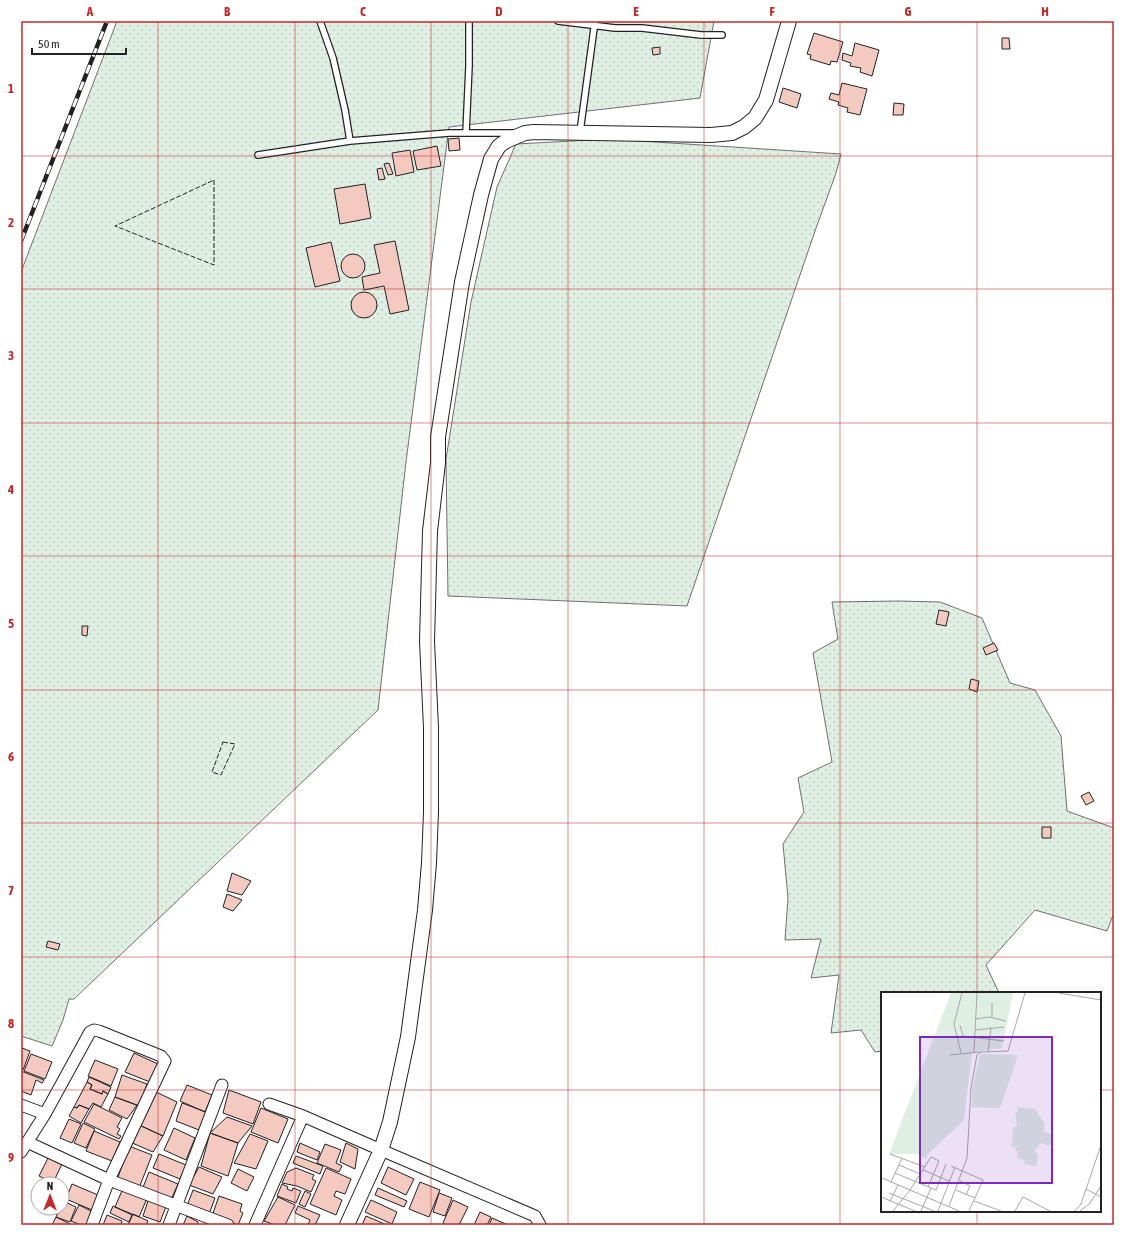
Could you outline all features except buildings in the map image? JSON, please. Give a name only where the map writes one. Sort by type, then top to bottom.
[{"type":"street","points":[[347,1225],[381,1150],[390,1122],[408,1037],[425,910],[431,812],[431,728],[427,641],[430,531],[438,463],[438,437],[462,282],[481,195],[491,159],[499,146],[506,141],[525,133],[534,132],[711,135],[732,133],[744,127],[755,118],[766,100],[788,21]]},
{"type":"street","points":[[92,1225],[109,1180],[165,1061],[162,1056],[100,1031],[94,1030],[90,1032],[45,1114],[24,1147],[109,1180],[176,1206],[228,1225]]},
{"type":"street","points":[[169,1225],[222,1085]]},
{"type":"street","points":[[269,1104],[304,1116],[535,1216],[540,1225]]},
{"type":"street","points":[[21,1105],[45,1114]]},
{"type":"street","points":[[255,1225],[304,1116]]},
{"type":"lane","points":[[320,21],[333,58],[350,141]]},
{"type":"lane","points":[[466,133],[469,66],[469,21]]},
{"type":"lane","points":[[558,21],[702,35],[722,35]]},
{"type":"lane","points":[[580,133],[595,24]]},
{"type":"lane","points":[[258,156],[350,141],[466,133],[525,133]]},
{"type":"green space","points":[[117,21],[714,21],[700,98],[449,127],[406,462],[378,710],[74,999],[69,999],[63,1020],[52,1046],[21,1036],[21,272]]},
{"type":"green space","points":[[609,139],[841,154],[836,173],[687,606],[448,596],[446,459],[471,302],[497,187],[516,144]]},
{"type":"green space","points":[[832,602],[940,602],[982,618],[1010,683],[1035,690],[1061,736],[1067,811],[1114,828],[1114,913],[1107,931],[1035,910],[986,965],[999,992],[881,992],[881,1051],[875,1052],[861,1030],[831,1033],[839,975],[811,978],[821,939],[785,940],[788,898],[783,844],[804,812],[798,778],[832,762],[813,653],[838,639]]},
{"type":"railway","points":[[21,241],[107,21]]},
{"type":"fence","points":[[214,180],[214,265],[115,226],[214,180]]},
{"type":"fence","points":[[223,742],[235,744],[221,775],[212,772],[223,742]]}]
